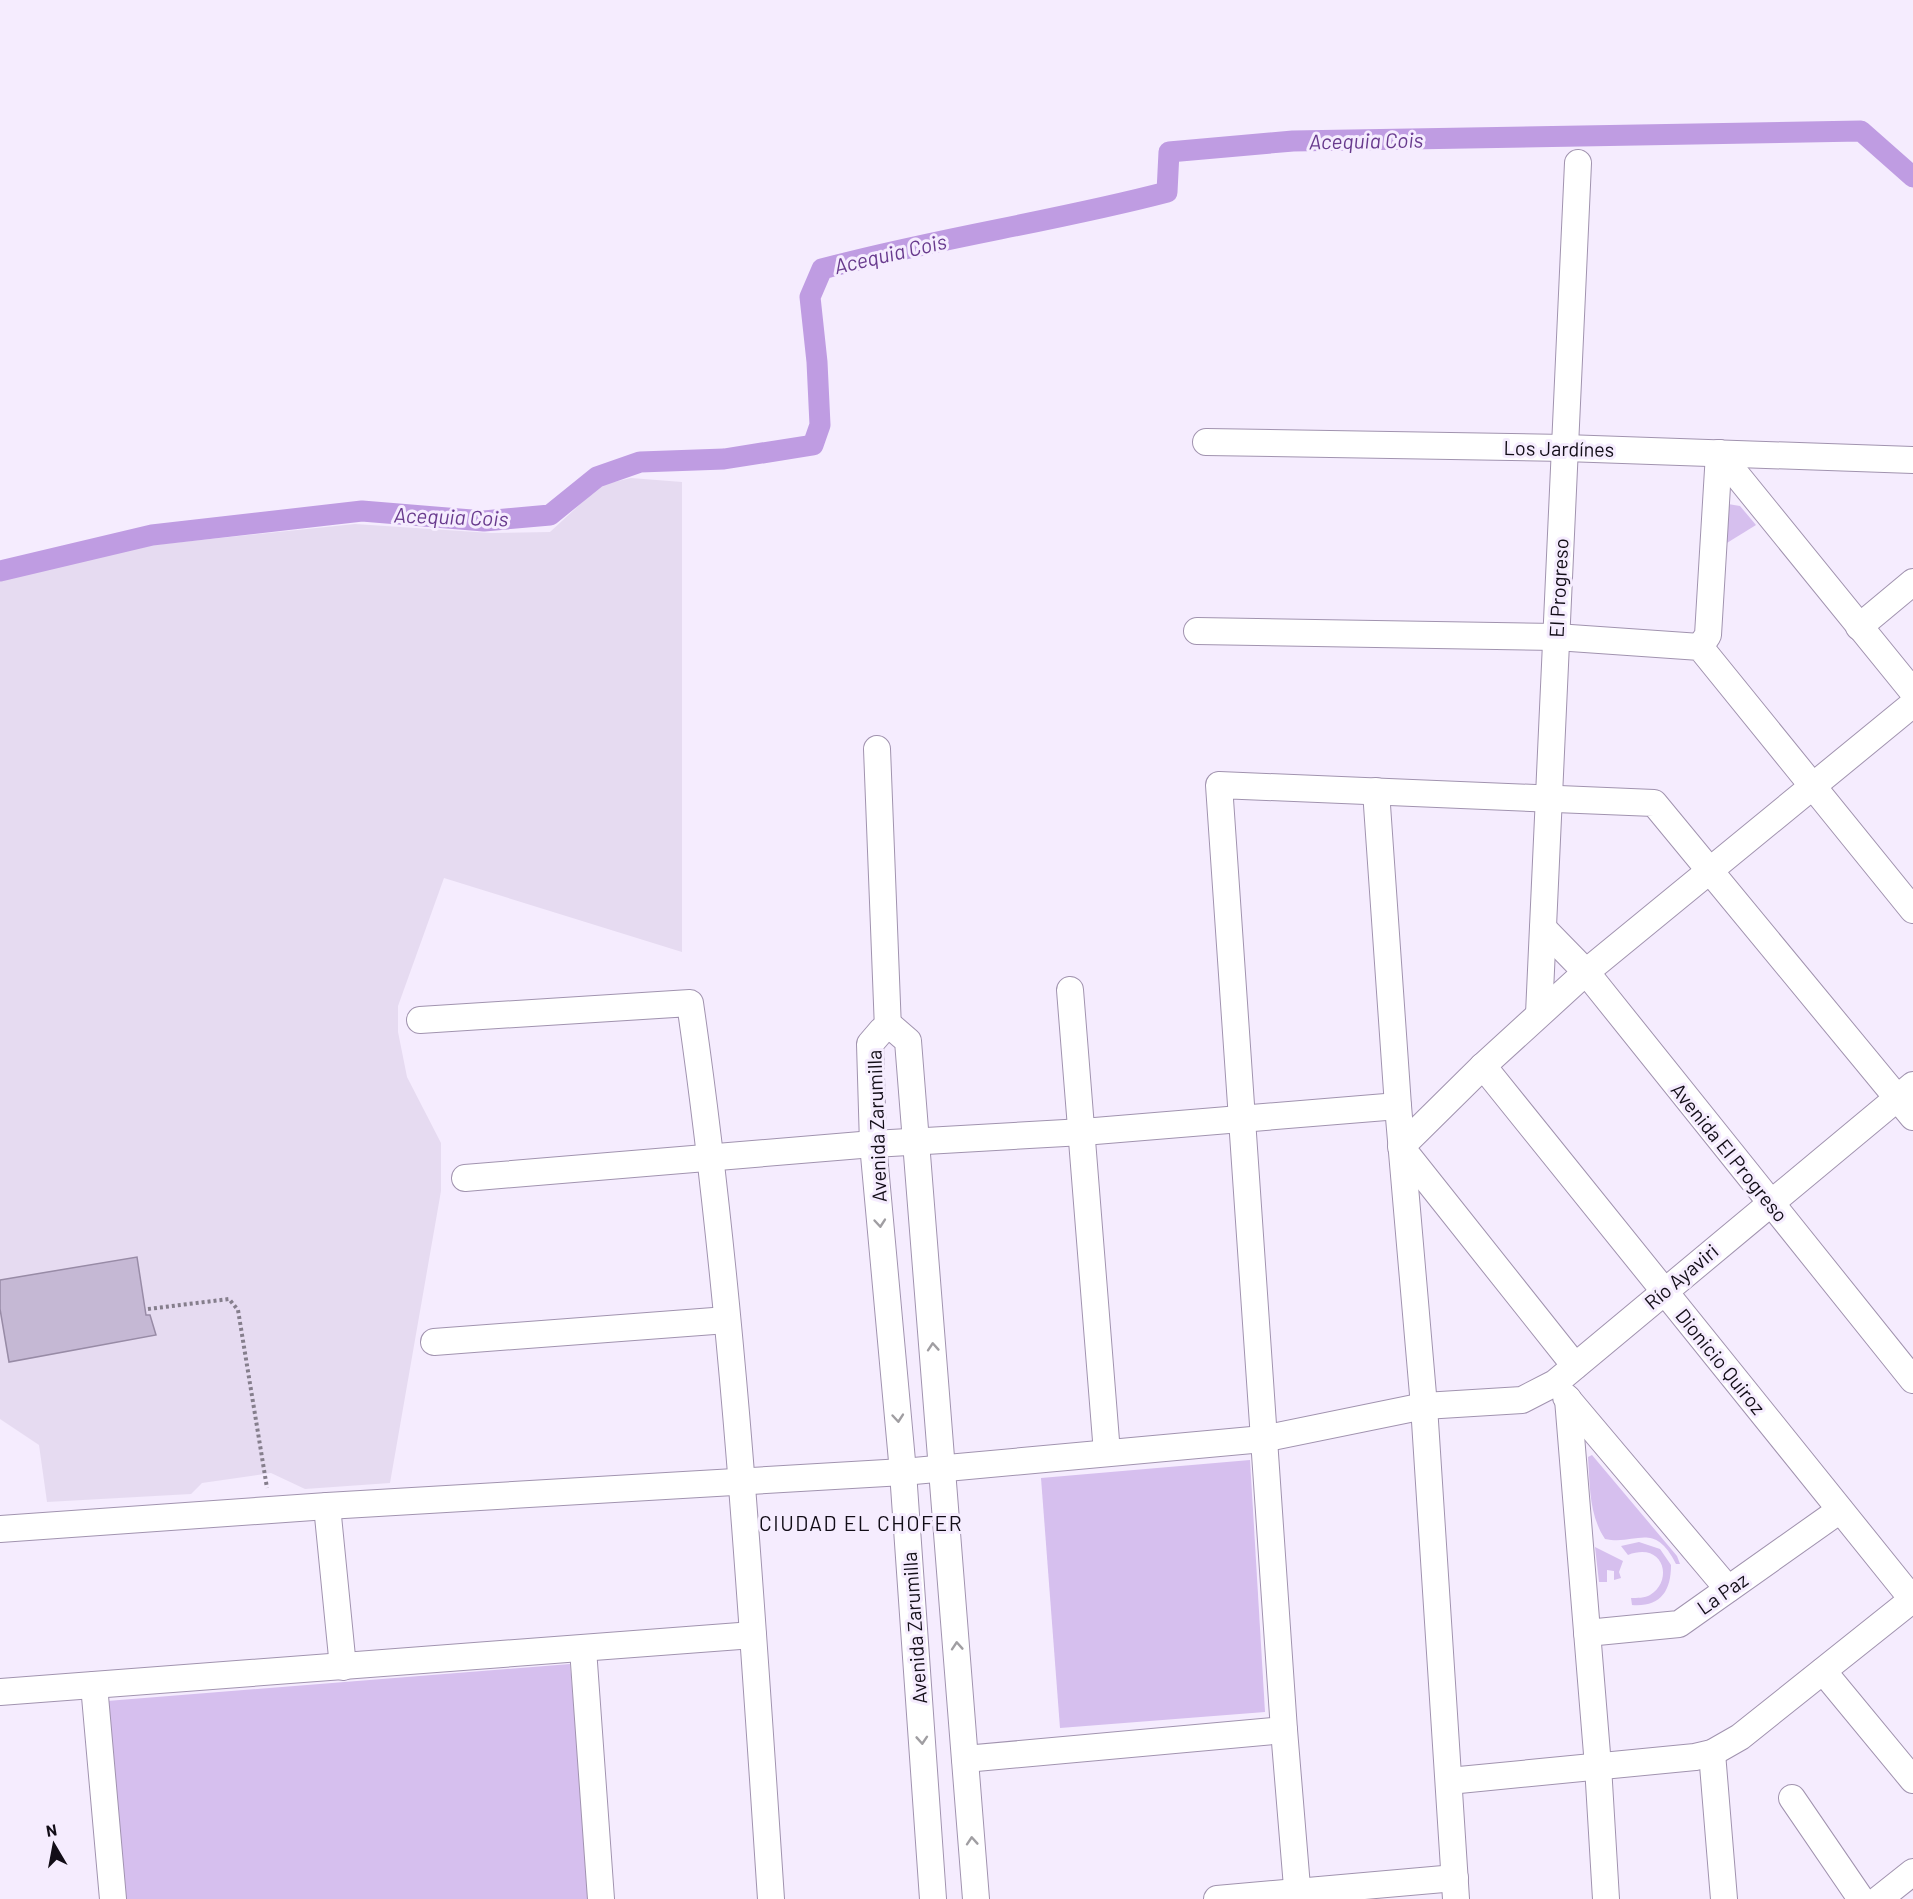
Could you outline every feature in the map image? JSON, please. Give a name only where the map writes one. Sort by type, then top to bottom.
[{"type":"street","name":"El Progreso","points":[[1539,1014],[1578,163]]},
{"type":"street","name":"Los Jardínes","points":[[1206,442],[1565,448],[1913,460]]},
{"type":"street","points":[[1719,453],[1913,692]]},
{"type":"street","points":[[1700,647],[1708,635],[1719,453]]},
{"type":"street","points":[[1859,627],[1913,582]]},
{"type":"street","points":[[1197,631],[1556,637],[1700,647],[1913,910]]},
{"type":"street","points":[[1401,1148],[1484,1066],[1587,972],[1913,704]]},
{"type":"street","points":[[877,749],[888,1029]]},
{"type":"street","points":[[1298,1895],[1263,1438],[1219,785],[1654,803],[1908,1100]]},
{"type":"street","points":[[1216,1899],[1455,1889],[1424,1406],[1401,1148],[1376,791]]},
{"type":"street","name":"Avenida El Progreso","points":[[1543,928],[1587,972],[1913,1380]]},
{"type":"street","points":[[1070,990],[1107,1453]]},
{"type":"street","points":[[420,1020],[690,1003],[712,1159],[728,1320],[742,1482],[771,1899]]},
{"type":"street","name":"Avenida Zarumilla","points":[[933,1899],[903,1472],[873,1144],[870,1044],[882,1030],[893,1028],[908,1041],[976,1899]]},
{"type":"street","name":"Dionicio Quiroz","points":[[1484,1066],[1913,1600]]},
{"type":"street","name":"Río Ayaviri","points":[[0,1528],[903,1472],[1263,1438],[1424,1406],[1522,1400],[1561,1391],[1575,1366],[1770,1202],[1908,1100]]},
{"type":"street","points":[[465,1178],[873,1144],[1083,1132],[1398,1106]]},
{"type":"street","points":[[1401,1148],[1575,1366]]},
{"type":"street","points":[[434,1342],[728,1320]]},
{"type":"street","points":[[1561,1391],[1728,1589]]},
{"type":"street","points":[[1561,1391],[1587,1633],[1606,1899]]},
{"type":"street","points":[[327,1506],[342,1667]]},
{"type":"street","name":"La Paz","points":[[1587,1633],[1679,1623],[1840,1510]]},
{"type":"street","points":[[1449,1781],[1712,1753],[1740,1737],[1913,1600]]},
{"type":"street","points":[[0,1692],[753,1635]]},
{"type":"street","points":[[583,1649],[602,1899]]},
{"type":"street","points":[[1823,1671],[1913,1780]]},
{"type":"street","points":[[94,1685],[112,1899]]},
{"type":"street","points":[[965,1759],[1284,1730]]},
{"type":"street","points":[[1712,1753],[1724,1899]]},
{"type":"street","points":[[1792,1798],[1862,1899]]},
{"type":"street","points":[[1879,1899],[1913,1872]]},
{"type":"path","points":[[148,1309],[229,1299],[238,1311],[271,1510]]},
{"type":"shaded area","points":[[631,478],[682,482],[682,952],[444,878],[398,1006],[398,1032],[407,1077],[441,1143],[441,1191],[390,1483],[305,1489],[271,1473],[202,1483],[191,1494],[47,1502],[39,1445],[0,1419],[0,580],[153,545],[355,524],[491,533],[550,532],[601,485]]},
{"type":"shaded area","points":[[1728,504],[1740,506],[1756,525],[1722,546]]},
{"type":"shaded area","points":[[1592,1455],[1677,1556],[1680,1564],[1676,1564],[1668,1551],[1652,1539],[1605,1539],[1596,1520],[1591,1500],[1588,1457]]},
{"type":"shaded area","points":[[1250,1460],[1265,1712],[1060,1728],[1041,1478]]},
{"type":"shaded area","points":[[1639,1542],[1660,1549],[1671,1565],[1670,1575],[1666,1590],[1657,1600],[1642,1605],[1632,1605],[1631,1598],[1648,1596],[1657,1589],[1662,1581],[1663,1572],[1662,1564],[1650,1553],[1640,1552],[1628,1555],[1621,1546]]},
{"type":"shaded area","points":[[1595,1547],[1623,1561],[1619,1572],[1621,1578],[1614,1580],[1614,1571],[1607,1570],[1607,1582],[1599,1582]]},
{"type":"shaded area","points":[[570,1664],[591,1899],[126,1899],[107,1701]]},
{"type":"building","points":[[137,1257],[146,1315],[150,1315],[156,1335],[9,1362],[0,1309],[0,1280]]},
{"type":"waterway","name":"Acequia Cois","points":[[0,571],[152,535],[362,511],[484,521],[550,515],[597,477],[640,462],[724,459],[813,445],[820,425],[817,362],[810,297],[822,269],[1167,192],[1169,152],[1293,141],[1861,131],[1913,177]]},
{"type":"district","name":"CIUDAD EL CHOFER","points":[[861,1522]]}]
